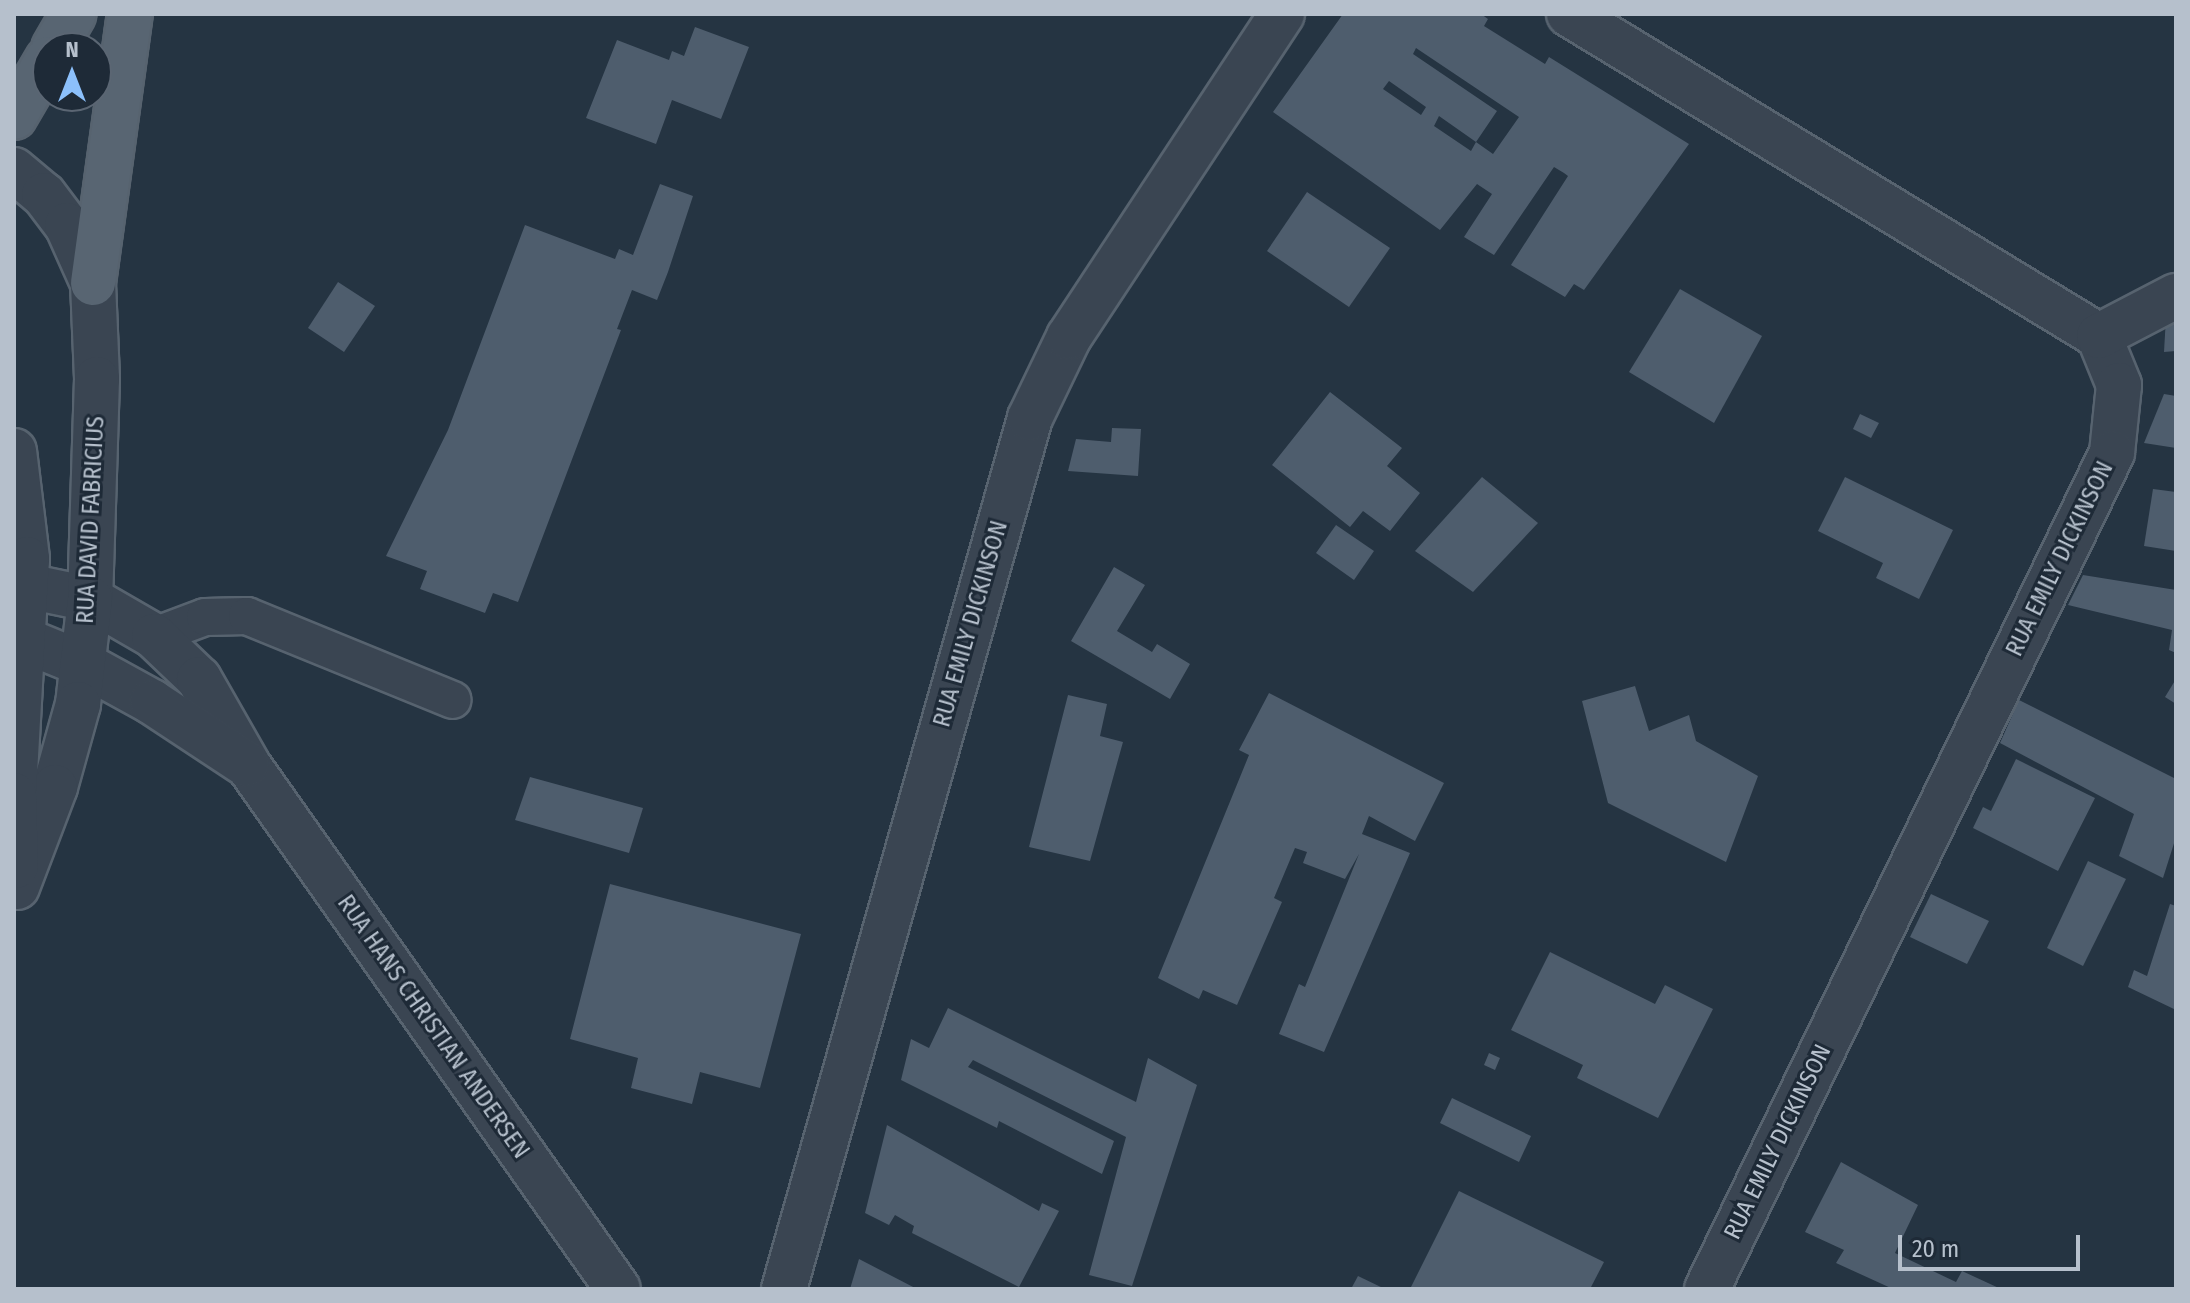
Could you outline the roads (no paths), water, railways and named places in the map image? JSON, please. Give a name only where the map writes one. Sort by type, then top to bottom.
[{"type":"main road","points":[[63,32],[74,14]]},
{"type":"main road","points":[[93,283],[130,14]]},
{"type":"main road","points":[[14,117],[32,86]]},
{"type":"street","name":"RUA EMILY DICKINSON","points":[[784,1289],[1030,418],[1069,337],[1282,14]]},
{"type":"street","points":[[1569,14],[2099,336],[2176,296]]},
{"type":"street","name":"RUA DAVID FABRICIUS","points":[[14,170],[44,195],[67,225],[93,283],[97,379],[90,599],[83,664],[63,759],[15,899]]},
{"type":"street","name":"RUA EMILY DICKINSON","points":[[1707,1289],[2112,453],[2119,385],[2099,336]]},
{"type":"street","name":"RUA DAVID FABRICIUS","points":[[14,451],[24,511],[27,586],[14,795],[15,899]]},
{"type":"street","name":"RUA HANS CHRISTIAN ANDERSEN","points":[[27,586],[90,599],[154,636],[199,679],[248,765],[618,1289]]},
{"type":"street","name":"RUA HANS CHRISTIAN ANDERSEN","points":[[24,640],[83,664],[248,765]]},
{"type":"lane","points":[[154,636],[205,617],[247,616],[453,700]]}]
